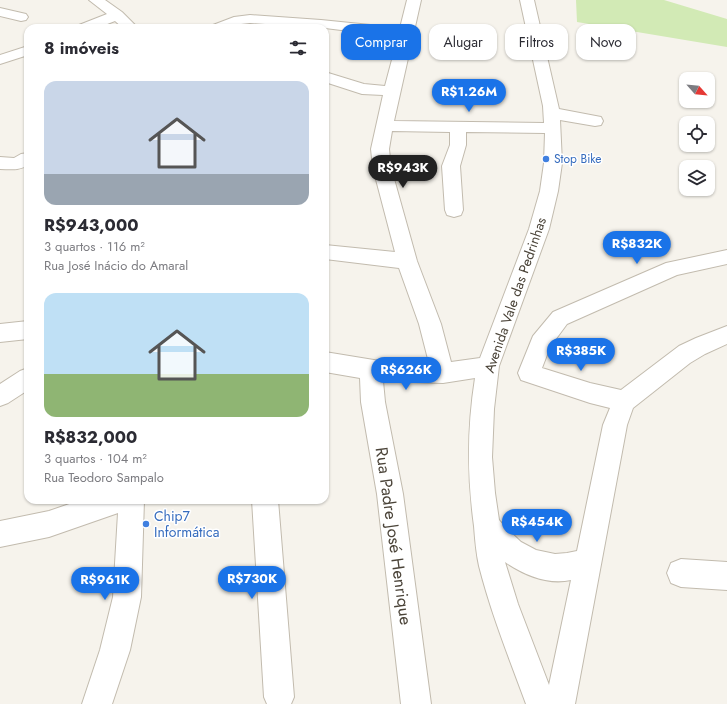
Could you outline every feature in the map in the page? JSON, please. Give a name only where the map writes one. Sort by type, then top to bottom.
[{"type":"street","points":[[96,0],[127,24]]},
{"type":"street","points":[[407,24],[414,0]]},
{"type":"street","name":"Avenida Vale das Pedrinhas","points":[[527,0],[559,118],[549,191],[539,229],[488,366],[482,409],[480,457],[482,493],[492,564],[504,604],[541,704]]},
{"type":"street","points":[[0,12],[21,17]]},
{"type":"street","points":[[94,24],[117,15]]},
{"type":"street","points":[[228,24],[239,20],[250,19],[321,24]]},
{"type":"street","points":[[329,25],[341,26]]},
{"type":"street","points":[[0,60],[24,51]]},
{"type":"street","points":[[399,60],[380,149],[382,168],[407,261],[430,324],[443,373]]},
{"type":"street","points":[[329,78],[362,89],[392,91]]},
{"type":"street","points":[[384,126],[458,127],[559,118],[595,121]]},
{"type":"street","points":[[454,210],[451,166],[458,146],[458,127]]},
{"type":"street","points":[[0,163],[17,164],[24,160]]},
{"type":"street","points":[[329,252],[407,261]]},
{"type":"street","points":[[624,401],[590,393],[529,373],[541,342],[560,318],[673,268],[727,257]]},
{"type":"street","points":[[0,333],[24,330]]},
{"type":"street","points":[[560,704],[615,424],[624,401],[682,356],[707,343],[727,335]]},
{"type":"street","points":[[329,363],[411,374],[464,371],[488,366]]},
{"type":"street","name":"Rua Padre José Henrique","points":[[371,369],[373,402],[390,494],[416,704]]},
{"type":"street","points":[[0,396],[24,381]]},
{"type":"street","points":[[0,534],[49,524],[108,504]]},
{"type":"street","points":[[97,704],[115,650],[127,597],[131,504]]},
{"type":"street","points":[[265,504],[279,697]]},
{"type":"street","points":[[486,526],[494,536],[522,559],[545,567],[568,567],[588,560]]},
{"type":"street","points":[[681,573],[727,576]]},
{"type":"green space","points":[[576,0],[664,0],[727,19],[727,47],[636,32],[636,24],[589,24],[577,22]]},
{"type":"place","name":"Stop Bike","points":[[546,159]]},
{"type":"place","name":"Chip7 Informática","points":[[146,524]]}]
